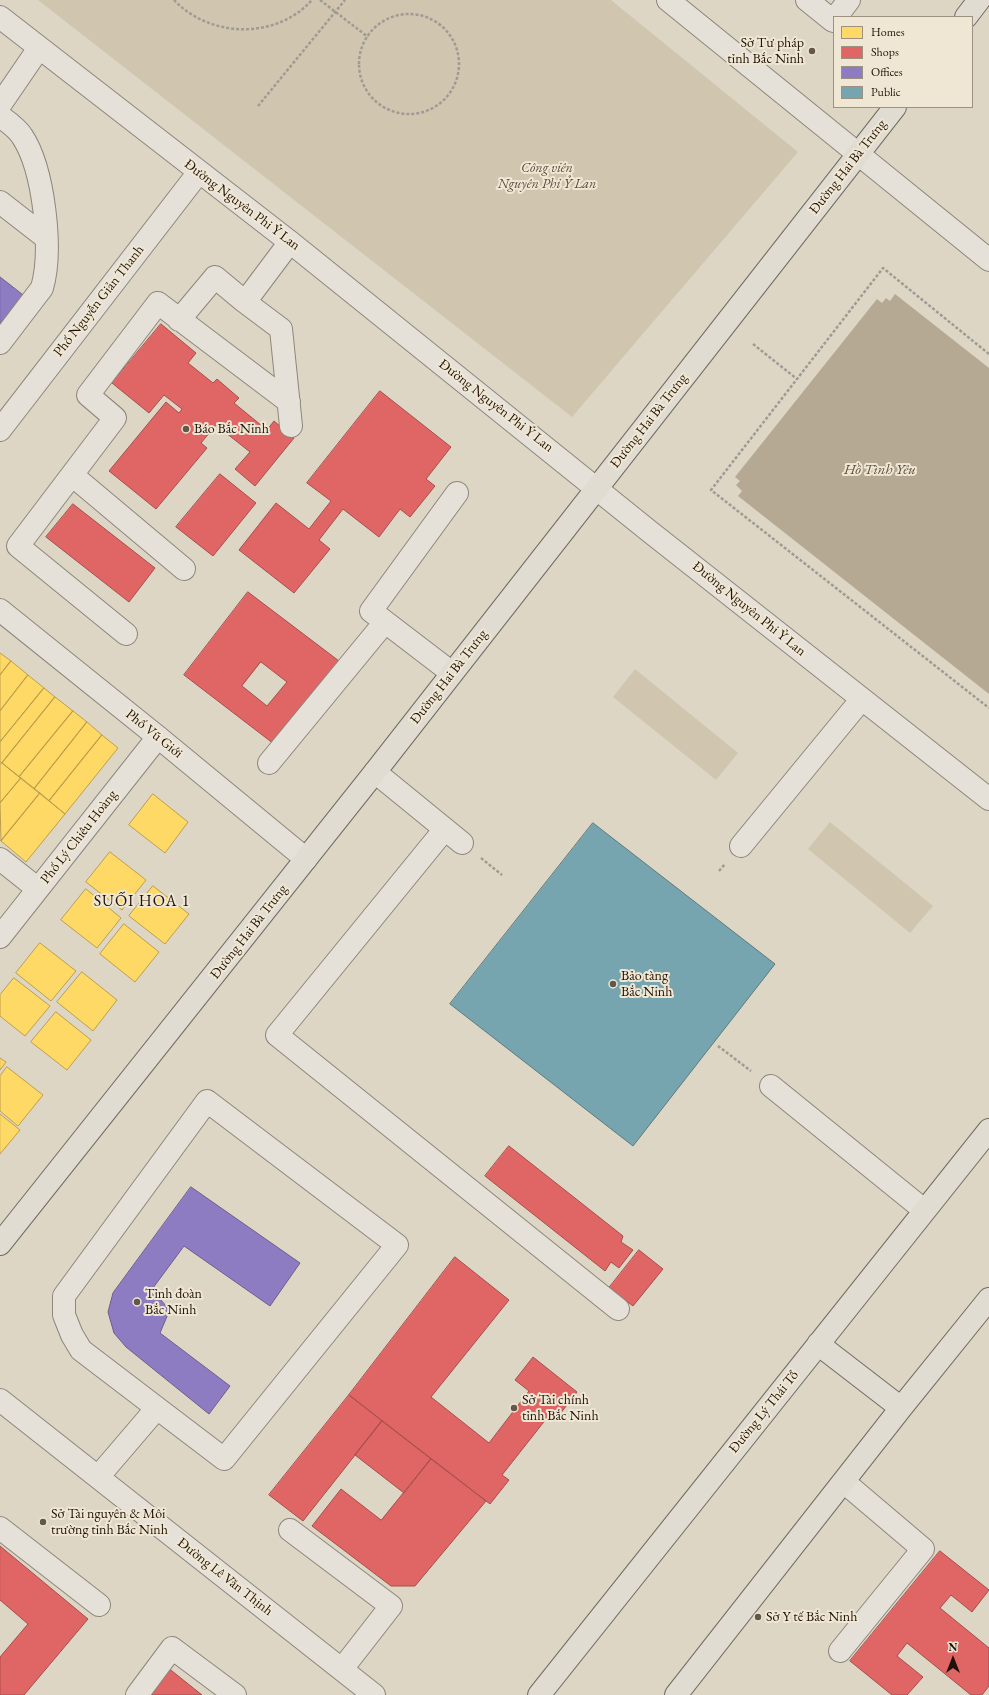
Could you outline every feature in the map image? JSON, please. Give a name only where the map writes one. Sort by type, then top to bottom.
[{"type":"main road","points":[[967,16],[979,0]]},
{"type":"main road","name":"Đường Hai Bà Trưng","points":[[0,1244],[375,772],[894,108]]},
{"type":"main road","name":"Đường Lý Thái Tổ","points":[[539,1695],[989,1130]]},
{"type":"main road","points":[[676,1695],[901,1408],[989,1299]]},
{"type":"main road","points":[[818,1344],[901,1408]]},
{"type":"street","points":[[668,0],[989,260]]},
{"type":"street","points":[[808,0],[833,21]]},
{"type":"street","points":[[837,16],[849,0]]},
{"type":"street","name":"Đường Nguyên Phi Ỷ Lan","points":[[0,17],[290,242],[861,700],[989,799]]},
{"type":"street","points":[[0,105],[39,48]]},
{"type":"street","points":[[0,116],[18,130],[31,153],[39,179],[45,237],[45,269],[42,288],[0,344]]},
{"type":"street","name":"Phố Nguyễn Giản Thanh","points":[[0,430],[199,172]]},
{"type":"street","points":[[0,202],[45,237]]},
{"type":"street","points":[[245,302],[290,242]]},
{"type":"street","points":[[179,320],[215,277],[281,329],[291,426]]},
{"type":"street","points":[[126,634],[18,546],[115,418],[88,395],[158,303],[289,402]]},
{"type":"street","points":[[72,474],[184,569]]},
{"type":"street","points":[[452,673],[371,610],[457,493]]},
{"type":"street","name":"Phố Vũ Giới","points":[[0,610],[158,737],[306,859]]},
{"type":"street","points":[[269,763],[385,622]]},
{"type":"street","points":[[741,846],[861,700]]},
{"type":"street","name":"Phố Lý Chiêu Hoàng","points":[[0,937],[158,737]]},
{"type":"street","points":[[375,772],[462,843]]},
{"type":"street","points":[[445,829],[277,1035],[618,1310]]},
{"type":"street","points":[[0,859],[38,888]]},
{"type":"street","points":[[771,1086],[924,1210]]},
{"type":"street","points":[[207,1101],[397,1245],[224,1459],[157,1408],[81,1350],[72,1335],[64,1315],[64,1296],[207,1101]]},
{"type":"street","name":"Đường Lê Văn Thịnh","points":[[0,1400],[374,1695]]},
{"type":"street","points":[[98,1477],[157,1408]]},
{"type":"street","points":[[840,1651],[923,1549],[844,1482]]},
{"type":"street","points":[[0,1528],[99,1605]]},
{"type":"street","points":[[290,1530],[392,1606],[342,1669]]},
{"type":"street","points":[[137,1695],[172,1648],[235,1695]]},
{"type":"path","points":[[174,0],[188,13],[204,22],[221,28],[240,30],[257,29],[292,17],[312,0]]},
{"type":"path","points":[[320,0],[368,37]]},
{"type":"path","points":[[258,106],[345,0]]},
{"type":"path","points":[[399,15],[416,15],[432,20],[445,30],[455,43],[459,59],[458,75],[452,91],[441,103],[427,111],[411,114],[394,112],[379,105],[368,93],[361,78],[359,62],[362,46],[368,37],[371,32],[384,21],[399,15]]},
{"type":"path","points":[[989,354],[883,268],[711,490],[989,708]]},
{"type":"path","points":[[753,344],[797,379]]},
{"type":"path","points":[[718,1046],[771,1086]]},
{"type":"green space","name":"Công viên Nguyên Phi Ỷ Lan","points":[[38,0],[611,0],[798,152],[572,417]]},
{"type":"green space","points":[[635,669],[738,753],[716,780],[613,697]]},
{"type":"green space","points":[[830,822],[933,906],[910,933],[808,849]]},
{"type":"water","name":"Hồ Tình Yêu","points":[[895,294],[989,368],[989,694],[738,496],[742,491],[736,485],[740,481],[735,477],[877,299],[882,303],[886,298],[890,301]]},
{"type":"building: Homes","points":[[0,653],[11,661],[0,675]]},
{"type":"building: Homes","points":[[11,661],[28,675],[0,711],[0,675]]},
{"type":"building: Homes","points":[[28,675],[44,688],[0,742],[0,711]]},
{"type":"building: Homes","points":[[44,688],[55,697],[2,763],[0,762],[0,742]]},
{"type":"building: Homes","points":[[55,697],[73,711],[19,777],[2,763]]},
{"type":"building: Homes","points":[[73,711],[87,722],[34,789],[19,777]]},
{"type":"building: Homes","points":[[87,722],[102,735],[49,801],[34,789]]},
{"type":"building: Homes","points":[[102,735],[118,748],[65,814],[49,801]]},
{"type":"building: Homes","points":[[2,763],[21,778],[0,803],[0,766]]},
{"type":"building: Homes","points":[[21,778],[40,793],[1,841],[0,803]]},
{"type":"building: Homes","points":[[40,793],[65,814],[26,862],[1,841]]},
{"type":"building: Homes","points":[[153,794],[188,822],[165,853],[129,825]]},
{"type":"building: Homes","points":[[110,852],[146,880],[122,910],[86,882]]},
{"type":"building: Homes","points":[[153,886],[189,914],[165,944],[129,916]]},
{"type":"building: Homes","points":[[86,889],[121,918],[97,948],[61,920]]},
{"type":"building: Homes","points":[[124,924],[159,952],[135,982],[100,954]]},
{"type":"building: Homes","points":[[40,943],[76,971],[51,1001],[16,973]]},
{"type":"building: Homes","points":[[82,972],[117,1000],[93,1031],[57,1002]]},
{"type":"building: Homes","points":[[14,978],[50,1006],[25,1036],[0,1016],[0,995]]},
{"type":"building: Homes","points":[[56,1012],[91,1040],[67,1070],[31,1042]]},
{"type":"building: Homes","points":[[0,1058],[6,1062],[0,1070]]},
{"type":"building: Homes","points":[[7,1067],[43,1095],[18,1126],[0,1111],[0,1076]]},
{"type":"building: Homes","points":[[0,1114],[20,1130],[0,1154]]},
{"type":"building: Shops","points":[[161,324],[196,353],[188,363],[213,383],[217,379],[239,398],[234,403],[267,430],[274,421],[294,438],[255,486],[235,469],[250,452],[216,425],[201,443],[207,448],[156,509],[109,471],[166,402],[179,413],[182,409],[164,395],[149,413],[112,383]]},
{"type":"building: Shops","points":[[380,391],[451,447],[426,479],[435,486],[410,517],[400,509],[379,537],[343,509],[319,540],[330,549],[294,593],[239,550],[276,503],[309,529],[331,501],[307,483]]},
{"type":"building: Shops","points":[[220,474],[256,503],[213,556],[176,527]]},
{"type":"building: Shops","points":[[73,504],[155,568],[129,602],[46,537]]},
{"type":"building: Shops","points":[[248,592],[339,661],[274,744],[184,675]],"holes":[[[261,662],[287,682],[267,706],[242,686]]]},
{"type":"building: Shops","points":[[509,1146],[623,1236],[621,1242],[633,1250],[619,1268],[611,1262],[605,1271],[485,1176]]},
{"type":"building: Shops","points":[[639,1250],[663,1269],[633,1306],[609,1288]]},
{"type":"building: Shops","points":[[455,1257],[509,1300],[431,1397],[489,1443],[529,1391],[515,1380],[533,1357],[577,1392],[560,1414],[554,1409],[502,1475],[509,1480],[490,1504],[349,1395]]},
{"type":"building: Shops","points":[[349,1395],[382,1421],[303,1521],[269,1495]]},
{"type":"building: Shops","points":[[382,1421],[431,1459],[404,1493],[355,1455]]},
{"type":"building: Shops","points":[[431,1459],[486,1501],[415,1586],[391,1586],[312,1526],[341,1489],[381,1520]]},
{"type":"building: Shops","points":[[0,1546],[88,1619],[24,1695],[0,1695],[0,1657],[28,1624],[0,1600]]},
{"type":"building: Shops","points":[[940,1551],[989,1590],[972,1612],[951,1595],[940,1608],[989,1648],[989,1686],[982,1695],[971,1695],[907,1643],[897,1656],[923,1677],[907,1695],[892,1695],[850,1661]]},
{"type":"building: Shops","points":[[167,1667],[202,1695],[145,1695]]},
{"type":"building: Offices","points":[[0,277],[27,298],[0,333]]},
{"type":"building: Offices","name":"Tỉnh đoàn Bắc Ninh","points":[[191,1187],[300,1263],[270,1306],[184,1246],[150,1292],[160,1299],[167,1307],[168,1314],[160,1333],[230,1386],[209,1414],[126,1347],[114,1333],[108,1312],[113,1293]]},
{"type":"building: Public","name":"Bảo tàng Bắc Ninh","points":[[593,823],[775,964],[633,1146],[450,1004]]},
{"type":"place","name":"Sở Tư pháp tỉnh Bắc Ninh","points":[[812,51]]},
{"type":"place","name":"Báo Bắc Ninh","points":[[186,429]]},
{"type":"place","name":"Bảo tàng Bắc Ninh","points":[[613,984]]},
{"type":"place","name":"Tỉnh đoàn Bắc Ninh","points":[[137,1302]]},
{"type":"place","name":"Sở Tài chính tỉnh Bắc Ninh","points":[[514,1408]]},
{"type":"place","name":"Sở Tài nguyên & Môi trường tỉnh Bắc Ninh","points":[[43,1522]]},
{"type":"place","name":"Sở Y tế Bắc Ninh","points":[[758,1617]]},
{"type":"district","name":"SUỐI HOA 1","points":[[142,902]]}]
